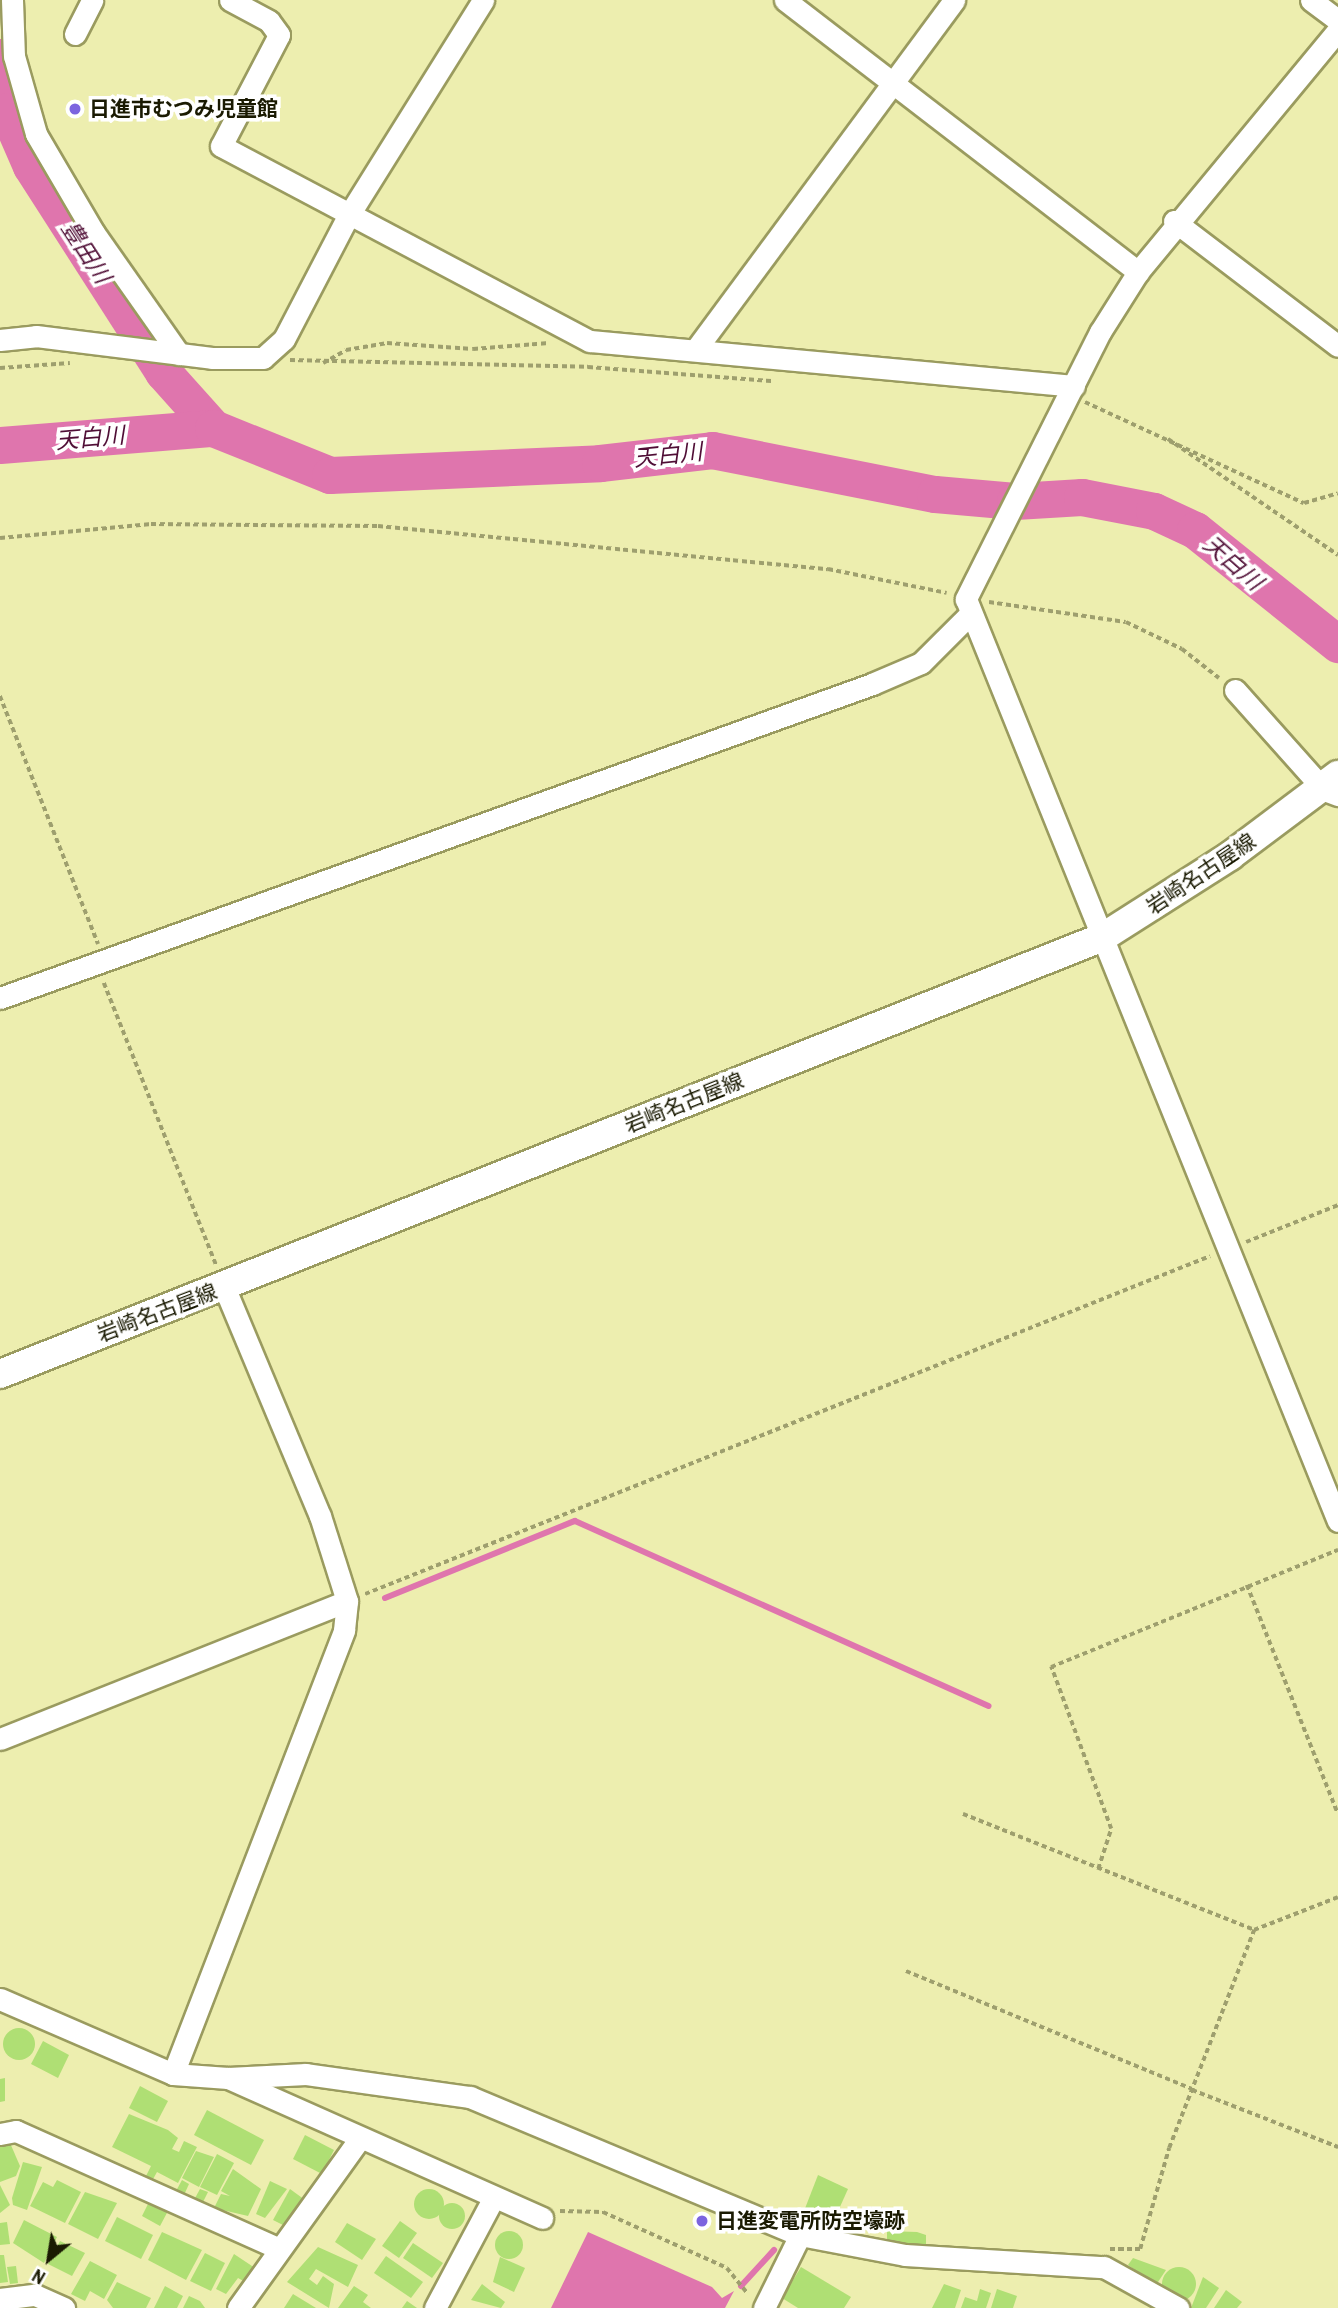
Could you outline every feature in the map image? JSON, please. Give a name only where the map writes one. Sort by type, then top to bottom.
[{"type":"main road","name":"岩崎名古屋線","points":[[0,1374],[1103,937],[1333,787]]},
{"type":"street","points":[[12,0],[13,56],[36,134],[100,244],[175,353]]},
{"type":"street","points":[[75,34],[92,0]]},
{"type":"street","points":[[230,0],[269,21],[279,36],[221,146],[347,218],[590,341],[696,349],[1070,396]]},
{"type":"street","points":[[0,340],[36,336],[175,353],[263,358],[284,339],[347,218],[483,0]]},
{"type":"street","points":[[785,0],[809,7],[893,88],[1138,272]]},
{"type":"street","points":[[696,349],[893,88],[954,0]]},
{"type":"street","points":[[1311,0],[1338,20]]},
{"type":"street","points":[[0,998],[872,684],[921,663],[968,602],[1070,396],[1138,272],[1174,221],[1338,30]]},
{"type":"street","points":[[1174,221],[1338,346]]},
{"type":"street","points":[[968,602],[1338,1521]]},
{"type":"street","points":[[1235,690],[1333,787]]},
{"type":"street","points":[[173,2074],[344,1630],[347,1601],[320,1516],[225,1286]]},
{"type":"street","points":[[0,1739],[347,1601]]},
{"type":"street","points":[[0,1999],[173,2074],[228,2078],[306,2074],[470,2097],[800,2235],[905,2255],[1104,2267],[1173,2306]]},
{"type":"street","points":[[228,2078],[358,2141],[542,2218]]},
{"type":"street","points":[[0,2134],[16,2131],[280,2249]]},
{"type":"street","points":[[238,2308],[358,2141]]},
{"type":"street","points":[[435,2308],[493,2199]]},
{"type":"street","points":[[757,2303],[800,2235]]},
{"type":"street","points":[[0,2299],[35,2295],[64,2308]]},
{"type":"path","points":[[322,364],[346,350],[387,343],[473,349],[549,343],[573,332]]},
{"type":"path","points":[[263,358],[322,364],[588,367],[781,381]]},
{"type":"path","points":[[1070,396],[1160,434],[1304,503],[1338,493]]},
{"type":"path","points":[[1160,434],[1338,555]]},
{"type":"path","points":[[0,538],[151,524],[378,526],[828,569],[922,584],[968,602],[1126,622],[1182,649],[1235,690]]},
{"type":"path","points":[[0,697],[97,937],[104,985],[225,1286]]},
{"type":"path","points":[[347,1601],[1338,1205]]},
{"type":"path","points":[[1098,1869],[1111,1829],[1051,1667],[1338,1550]]},
{"type":"path","points":[[1247,1585],[1338,1814]]},
{"type":"path","points":[[963,1814],[1254,1930],[1338,1897]]},
{"type":"path","points":[[1140,2249],[1192,2089],[1254,1930]]},
{"type":"path","points":[[906,1971],[1338,2147]]},
{"type":"path","points":[[542,2218],[566,2209],[603,2212],[727,2269],[757,2303]]},
{"type":"shaded area","points":[[588,2232],[712,2287],[722,2298],[734,2291],[725,2308],[551,2308]]},
{"type":"building","points":[[19,2028],[30,2033],[35,2044],[30,2055],[19,2060],[8,2055],[3,2044],[8,2033]]},
{"type":"building","points":[[43,2041],[69,2055],[58,2078],[31,2064]]},
{"type":"building","points":[[5,2078],[5,2101],[0,2102],[0,2079]]},
{"type":"building","points":[[140,2086],[168,2101],[157,2122],[129,2108]]},
{"type":"building","points":[[207,2110],[264,2140],[251,2165],[194,2135]]},
{"type":"building","points":[[129,2114],[168,2130],[178,2138],[172,2149],[179,2152],[184,2141],[197,2147],[178,2183],[157,2172],[152,2181],[145,2178],[151,2166],[112,2147]]},
{"type":"building","points":[[305,2135],[334,2150],[322,2174],[293,2159]]},
{"type":"building","points":[[10,2143],[20,2166],[16,2176],[0,2182],[0,2144]]},
{"type":"building","points":[[196,2151],[214,2157],[199,2187],[182,2178]]},
{"type":"building","points":[[217,2154],[234,2163],[217,2195],[200,2187]]},
{"type":"building","points":[[23,2162],[42,2167],[27,2210],[13,2205],[12,2198]]},
{"type":"building","points":[[233,2169],[261,2189],[248,2216],[214,2208],[221,2194],[230,2196],[221,2191]]},
{"type":"building","points":[[818,2175],[848,2189],[835,2218],[804,2211]]},
{"type":"building","points":[[57,2180],[81,2192],[65,2223],[30,2206],[43,2182],[53,2187]]},
{"type":"building","points":[[182,2180],[189,2184],[184,2195],[176,2191]]},
{"type":"building","points":[[270,2181],[287,2189],[265,2218],[256,2214]]},
{"type":"building","points":[[0,2185],[10,2205],[0,2213]]},
{"type":"building","points":[[200,2189],[208,2192],[202,2204],[194,2200]]},
{"type":"building","points":[[290,2189],[305,2200],[287,2227],[273,2220]]},
{"type":"building","points":[[429,2189],[440,2193],[444,2204],[440,2215],[429,2219],[418,2215],[414,2204],[418,2193]]},
{"type":"building","points":[[85,2192],[117,2203],[98,2239],[68,2224]]},
{"type":"building","points":[[149,2202],[168,2211],[160,2226],[142,2216]]},
{"type":"building","points":[[452,2203],[461,2207],[465,2216],[461,2225],[452,2229],[443,2225],[439,2216],[443,2207]]},
{"type":"building","points":[[117,2217],[153,2235],[141,2259],[105,2241]]},
{"type":"building","points":[[24,2220],[57,2237],[44,2263],[13,2243]]},
{"type":"building","points":[[400,2221],[417,2233],[399,2258],[382,2246]]},
{"type":"building","points":[[7,2222],[10,2244],[0,2245],[0,2223]]},
{"type":"building","points":[[347,2223],[376,2239],[362,2260],[335,2242]]},
{"type":"building","points":[[509,2231],[519,2235],[523,2245],[519,2255],[509,2259],[499,2255],[495,2245],[499,2235]]},
{"type":"building","points":[[887,2231],[926,2235],[926,2245],[887,2244]]},
{"type":"building","points":[[162,2232],[202,2250],[186,2280],[148,2260]]},
{"type":"building","points":[[60,2241],[85,2253],[72,2276],[48,2264]]},
{"type":"building","points":[[413,2243],[443,2263],[432,2278],[403,2258]]},
{"type":"building","points":[[318,2247],[358,2265],[348,2287],[316,2269],[309,2279],[317,2285],[323,2276],[334,2284],[329,2308],[287,2282]]},
{"type":"building","points":[[205,2253],[225,2263],[211,2291],[190,2281]]},
{"type":"building","points":[[234,2254],[255,2268],[247,2283],[238,2278],[226,2294],[216,2289]]},
{"type":"building","points":[[0,2255],[4,2255],[8,2282],[0,2283]]},
{"type":"building","points":[[386,2256],[423,2282],[411,2298],[374,2273]]},
{"type":"building","points":[[500,2257],[525,2268],[514,2292],[493,2282]]},
{"type":"building","points":[[1133,2258],[1166,2270],[1156,2285],[1128,2265]]},
{"type":"building","points":[[90,2261],[117,2275],[104,2299],[90,2291],[85,2301],[71,2294]]},
{"type":"building","points":[[16,2266],[18,2283],[10,2284],[7,2267]]},
{"type":"building","points":[[801,2267],[851,2297],[844,2308],[798,2308],[782,2298]]},
{"type":"building","points":[[1179,2267],[1191,2272],[1196,2284],[1191,2296],[1179,2301],[1167,2296],[1162,2284],[1167,2272]]},
{"type":"building","points":[[1203,2277],[1219,2288],[1206,2308],[1191,2308]]},
{"type":"building","points":[[117,2282],[151,2298],[146,2308],[113,2308],[107,2300]]},
{"type":"building","points":[[482,2284],[505,2302],[501,2308],[471,2300]]},
{"type":"building","points":[[944,2284],[961,2290],[955,2308],[932,2308]]},
{"type":"building","points":[[165,2286],[183,2296],[177,2308],[154,2308]]},
{"type":"building","points":[[354,2286],[368,2295],[363,2302],[371,2308],[338,2308]]},
{"type":"building","points":[[980,2289],[991,2293],[986,2308],[961,2308],[965,2297],[977,2301]]},
{"type":"building","points":[[997,2289],[1017,2296],[1013,2308],[991,2308]]},
{"type":"building","points":[[1226,2290],[1242,2302],[1237,2308],[1214,2308]]},
{"type":"building","points":[[293,2294],[316,2308],[284,2308]]},
{"type":"building","points":[[189,2296],[200,2301],[205,2308],[183,2308]]},
{"type":"building","points":[[407,2301],[417,2308],[402,2308]]},
{"type":"waterway","name":"豊田川","points":[[0,57],[7,111],[31,166],[163,372],[213,428]]},
{"type":"waterway","name":"天白川","points":[[0,445],[213,428],[330,475],[600,463],[712,450],[935,494],[1015,501],[1082,497],[1154,511],[1195,530],[1338,644]]},
{"type":"waterway","points":[[385,1598],[575,1521],[989,1706]]},
{"type":"waterway","points":[[741,2286],[774,2250]]},
{"type":"place","name":"日進市むつみ児童館","points":[[75,109]]},
{"type":"place","name":"日進変電所防空壕跡","points":[[702,2221]]}]
